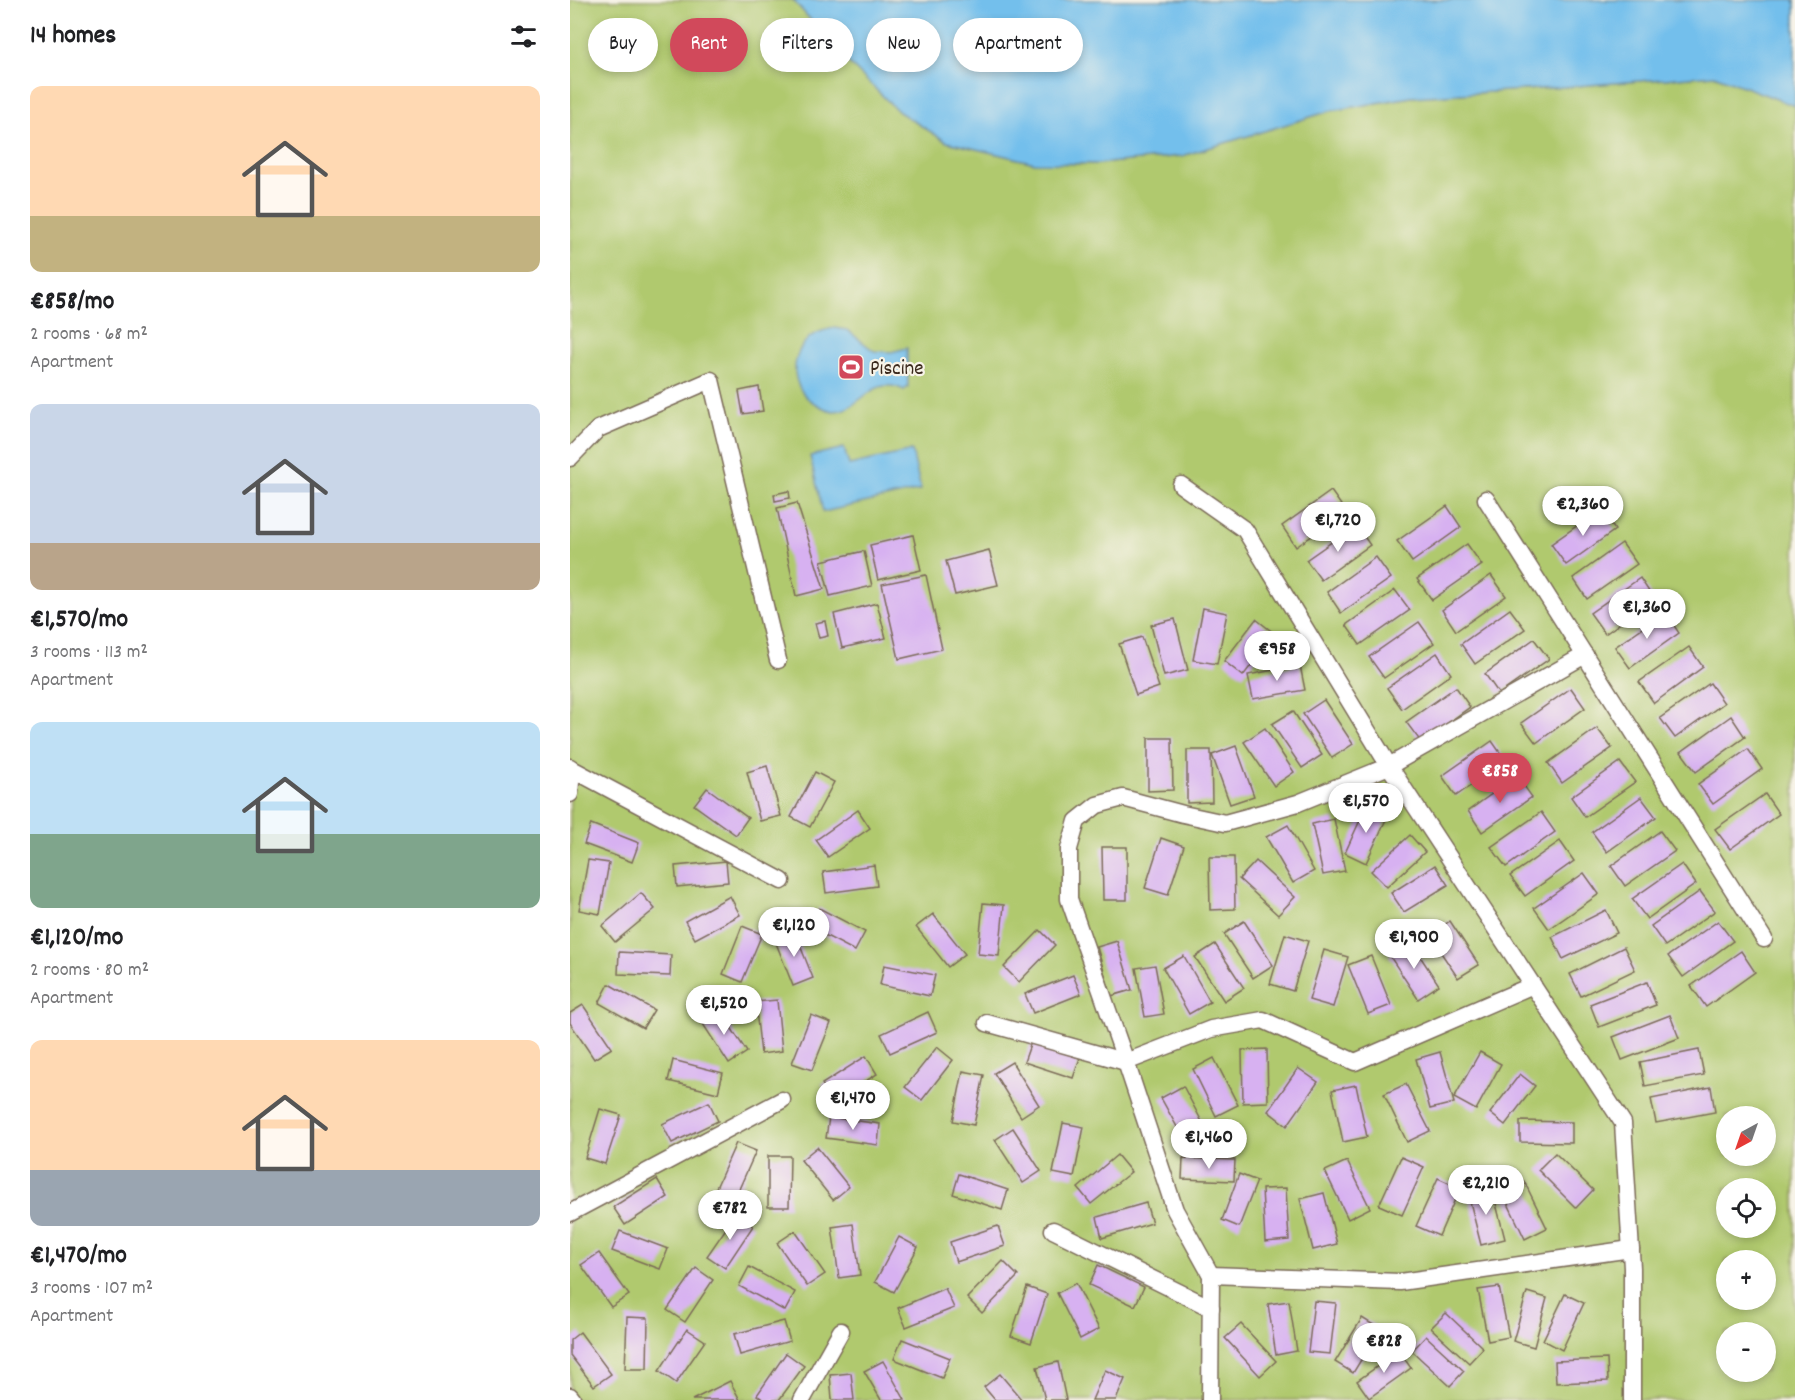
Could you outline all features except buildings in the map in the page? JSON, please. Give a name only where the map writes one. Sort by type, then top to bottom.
[{"type":"lane","points":[[570,458],[598,429],[711,380],[777,660]]},
{"type":"lane","points":[[1181,485],[1245,530],[1389,766],[1623,1123],[1630,1249],[1632,1400]]},
{"type":"lane","points":[[1486,499],[1764,939]]},
{"type":"lane","points":[[1210,1400],[1211,1275],[1175,1210],[1069,899],[1069,849],[1077,821],[1097,805],[1123,798],[1225,823],[1298,802],[1389,766],[1585,655]]},
{"type":"lane","points":[[570,794],[571,768],[782,881]]},
{"type":"lane","points":[[987,1023],[1126,1062],[1211,1029],[1263,1020],[1355,1062],[1533,986]]},
{"type":"lane","points":[[570,1214],[782,1100]]},
{"type":"lane","points":[[1053,1230],[1211,1308]]},
{"type":"lane","points":[[1211,1275],[1400,1282],[1630,1249]]},
{"type":"lane","points":[[802,1400],[841,1331]]},
{"type":"lane","points":[[570,1396],[573,1400]]},
{"type":"green space","points":[[570,0],[793,0],[809,18],[760,18],[760,72],[854,72],[854,68],[899,112],[947,142],[1035,163],[1097,164],[1182,156],[1330,111],[1411,97],[1714,75],[1795,106],[1795,1400],[570,1400]]},
{"type":"water","points":[[793,0],[1795,0],[1795,106],[1714,75],[1411,97],[1330,111],[1182,156],[1097,164],[1035,163],[947,142],[899,112],[854,68],[854,18],[809,18]]},
{"type":"water","name":"Piscine","points":[[834,328],[847,330],[874,351],[891,352],[907,348],[908,387],[904,390],[893,386],[883,386],[852,405],[833,411],[808,398],[801,391],[797,382],[795,364],[798,354],[809,338]]},
{"type":"water","points":[[844,448],[849,465],[912,451],[921,490],[823,512],[810,456]]},
{"type":"place","name":"Piscine","points":[[851,367]]}]
